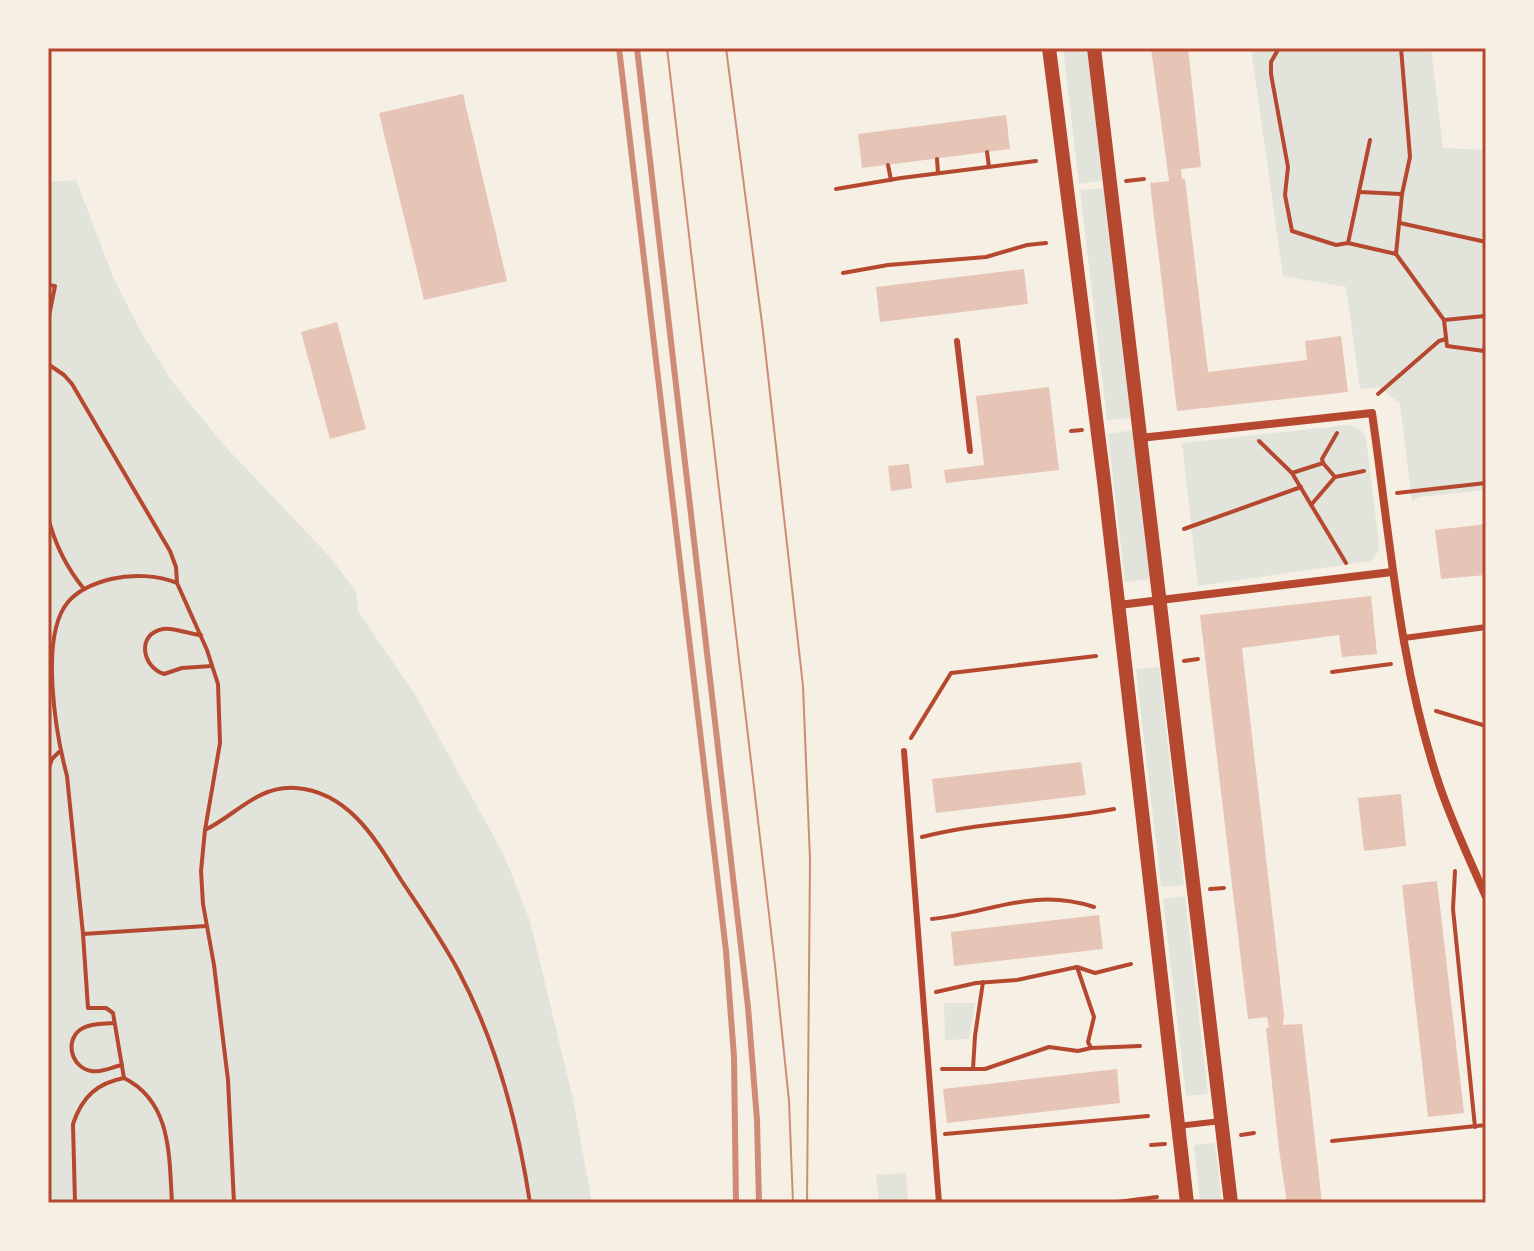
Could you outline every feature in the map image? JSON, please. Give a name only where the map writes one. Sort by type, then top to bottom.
[{"type":"street","points":[[1049,48],[1119,605],[1187,1203]]},
{"type":"street","points":[[1094,48],[1231,1203]]},
{"type":"street","points":[[1139,438],[1372,413],[1392,572],[1418,706],[1439,785],[1486,897]]},
{"type":"street","points":[[1119,605],[1392,572]]},
{"type":"lane","points":[[957,341],[970,451]]},
{"type":"lane","points":[[1404,638],[1486,627]]},
{"type":"lane","points":[[904,751],[939,1203]]},
{"type":"lane","points":[[1178,1126],[1221,1121]]},
{"type":"path","points":[[1279,48],[1271,62],[1271,74],[1288,167],[1285,195],[1292,231],[1336,245],[1348,243],[1396,254],[1444,320],[1447,346],[1484,351],[1486,342]]},
{"type":"path","points":[[1396,254],[1402,194],[1410,157],[1401,48]]},
{"type":"path","points":[[1348,243],[1370,140]]},
{"type":"path","points":[[987,152],[989,167]]},
{"type":"path","points":[[937,159],[938,173]]},
{"type":"path","points":[[836,189],[1036,161]]},
{"type":"path","points":[[888,165],[891,180]]},
{"type":"path","points":[[1360,192],[1402,194]]},
{"type":"path","points":[[1400,223],[1486,242]]},
{"type":"path","points":[[843,273],[888,265],[986,257],[1046,243]]},
{"type":"path","points":[[48,285],[55,286],[48,321]]},
{"type":"path","points":[[1444,320],[1485,315],[1486,326]]},
{"type":"path","points":[[1378,394],[1439,341],[1446,339]]},
{"type":"path","points":[[48,364],[64,375],[85,406],[170,551],[176,567],[177,583],[201,635],[218,684],[220,743],[201,871],[228,1080],[234,1203]]},
{"type":"path","points":[[1335,477],[1322,459],[1342,423],[1342,416]]},
{"type":"path","points":[[1251,426],[1253,436],[1292,473],[1351,577]]},
{"type":"path","points":[[1292,473],[1323,463]]},
{"type":"path","points":[[1311,505],[1335,477],[1380,469]]},
{"type":"path","points":[[1384,495],[1486,483]]},
{"type":"path","points":[[1184,529],[1301,487]]},
{"type":"path","points":[[48,517],[52,536],[64,562],[84,589]]},
{"type":"path","points":[[172,1203],[168,1142],[163,1119],[151,1098],[124,1078],[113,1013],[106,1008],[88,1008],[67,776],[60,751],[54,703],[54,645],[56,625],[67,602],[95,583],[118,578],[163,577],[177,583]]},
{"type":"path","points":[[201,635],[183,634],[170,628],[156,631],[145,646],[146,660],[151,668],[164,674],[182,668],[212,666]]},
{"type":"path","points":[[904,751],[951,673],[1096,656]]},
{"type":"path","points":[[1332,672],[1391,664]]},
{"type":"path","points":[[1436,711],[1486,726]]},
{"type":"path","points":[[48,770],[52,759],[60,751]]},
{"type":"path","points":[[205,830],[256,796],[296,788],[317,792],[336,801],[365,825],[444,945],[474,1003],[512,1110],[530,1203]]},
{"type":"path","points":[[910,840],[960,827],[1114,809]]},
{"type":"path","points":[[1455,871],[1453,909],[1475,1127]]},
{"type":"path","points":[[916,921],[959,916],[1017,900],[1046,898],[1094,907]]},
{"type":"path","points":[[83,934],[207,926]]},
{"type":"path","points":[[923,997],[944,989],[1017,980],[1077,967],[1095,973],[1131,964]]},
{"type":"path","points":[[1077,967],[1094,1017],[1088,1042],[1091,1048]]},
{"type":"path","points":[[973,1069],[983,982]]},
{"type":"path","points":[[114,1023],[81,1029],[72,1041],[72,1055],[80,1067],[90,1071],[122,1065]]},
{"type":"path","points":[[928,1068],[985,1069],[1049,1047],[1078,1051],[1140,1046]]},
{"type":"path","points":[[75,1203],[73,1124],[76,1114],[94,1088],[124,1078]]},
{"type":"path","points":[[935,1135],[1148,1116]]},
{"type":"path","points":[[1332,1141],[1486,1125]]},
{"type":"path","points":[[1109,1203],[1157,1197]]},
{"type":"shaded area","points":[[1063,48],[1089,48],[1104,180],[1079,184]]},
{"type":"shaded area","points":[[1251,48],[1431,48],[1443,148],[1486,150],[1486,490],[1419,497],[1412,501],[1400,404],[1379,387],[1360,389],[1346,287],[1283,276]]},
{"type":"shaded area","points":[[76,180],[114,279],[140,330],[171,380],[223,444],[330,557],[356,592],[358,611],[416,696],[504,855],[530,921],[573,1099],[592,1203],[48,1203],[48,182]]},
{"type":"shaded area","points":[[1106,188],[1132,418],[1107,420],[1080,190]]},
{"type":"shaded area","points":[[1347,425],[1359,429],[1366,438],[1379,543],[1378,552],[1371,561],[1198,586],[1182,443]]},
{"type":"shaded area","points":[[1134,430],[1151,579],[1125,582],[1108,434]]},
{"type":"shaded area","points":[[1159,667],[1184,885],[1161,887],[1136,669]]},
{"type":"shaded area","points":[[1185,896],[1208,1094],[1186,1096],[1163,899]]},
{"type":"shaded area","points":[[944,1003],[975,1003],[969,1039],[945,1040]]},
{"type":"shaded area","points":[[1215,1143],[1222,1203],[1200,1203],[1194,1145]]},
{"type":"shaded area","points":[[906,1173],[908,1203],[879,1203],[876,1175]]},
{"type":"building","points":[[1151,48],[1188,48],[1201,167],[1181,169],[1182,179],[1185,179],[1208,372],[1307,360],[1305,341],[1341,336],[1348,392],[1177,411],[1150,183],[1169,181]]},
{"type":"building","points":[[463,94],[507,281],[424,300],[379,113]]},
{"type":"building","points":[[1006,115],[1010,149],[862,168],[858,134]]},
{"type":"building","points":[[1024,269],[1028,304],[880,322],[876,287]]},
{"type":"building","points":[[337,322],[366,429],[330,439],[301,332]]},
{"type":"building","points":[[1049,387],[1059,470],[946,483],[944,470],[984,465],[976,396]]},
{"type":"building","points":[[909,464],[912,488],[891,491],[888,466]]},
{"type":"building","points":[[1486,524],[1486,575],[1441,579],[1435,530]]},
{"type":"building","points":[[1371,596],[1377,654],[1342,657],[1339,635],[1242,648],[1283,1025],[1302,1024],[1322,1203],[1287,1203],[1267,1017],[1248,1019],[1200,615]]},
{"type":"building","points":[[1081,762],[1086,795],[936,813],[932,779]]},
{"type":"building","points":[[1401,794],[1406,846],[1364,851],[1358,798]]},
{"type":"building","points":[[1437,881],[1464,1113],[1428,1117],[1402,885]]},
{"type":"building","points":[[1099,915],[1103,949],[954,966],[951,932]]},
{"type":"building","points":[[1117,1069],[1120,1103],[947,1123],[943,1089]]},
{"type":"tram line","points":[[667,48],[775,965],[789,1101],[793,1203]]},
{"type":"tram line","points":[[726,48],[763,331],[803,686],[810,860],[807,1203]]},
{"type":"railway","points":[[619,48],[726,951],[734,1057],[736,1203]]},
{"type":"railway","points":[[637,48],[748,1007],[757,1120],[759,1203]]}]
